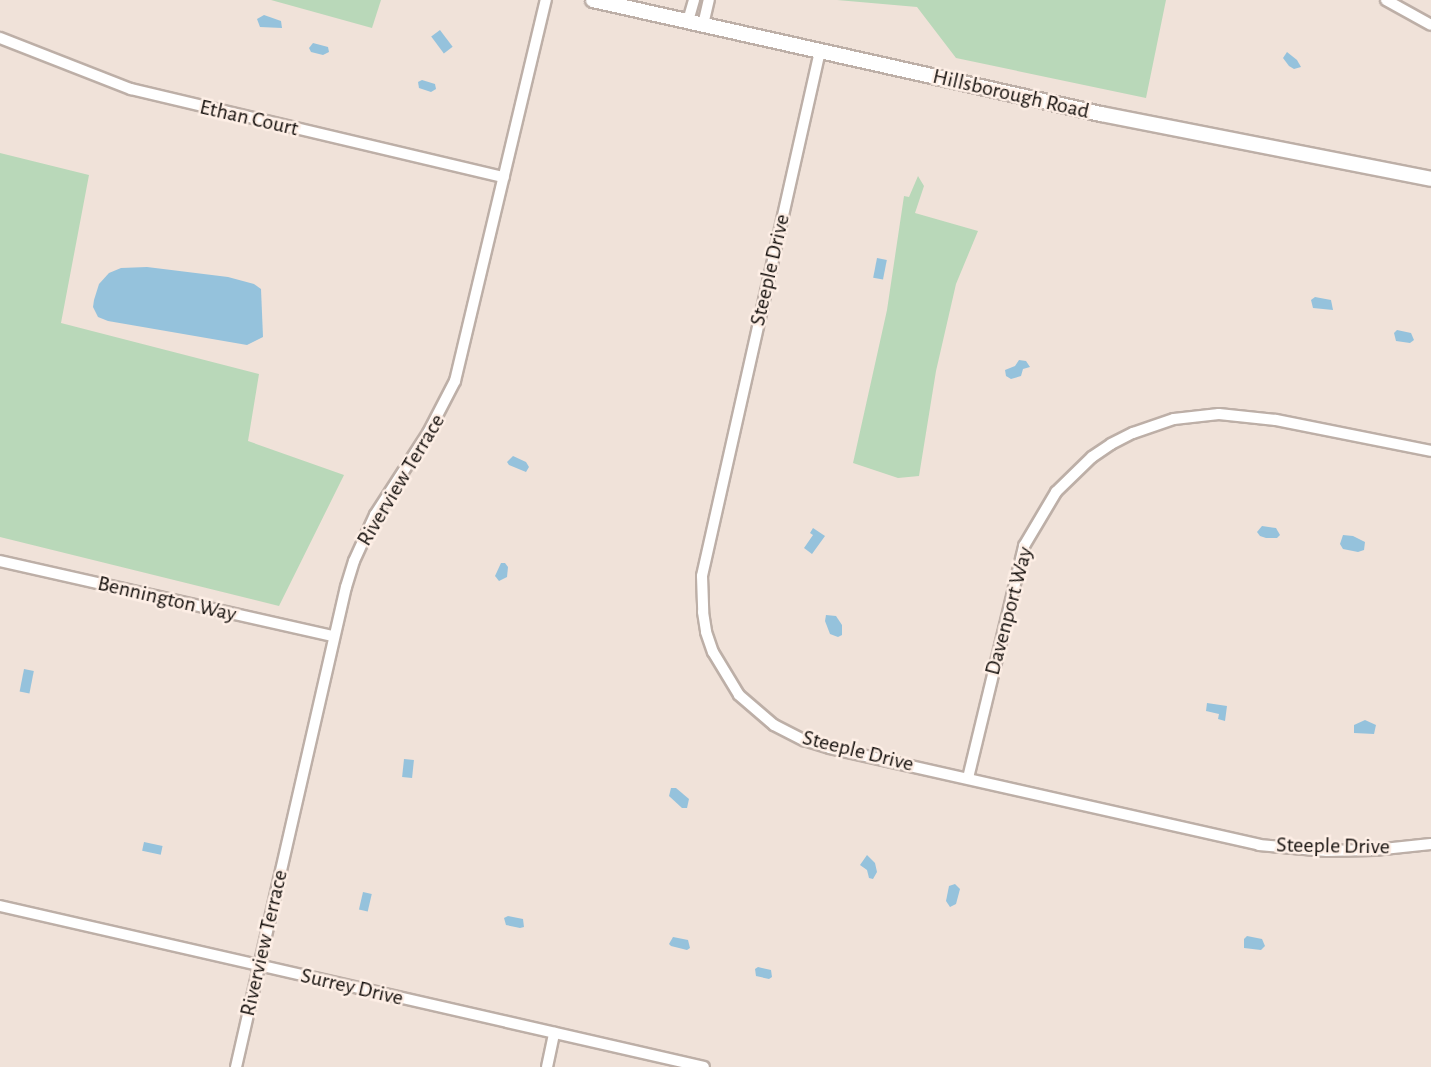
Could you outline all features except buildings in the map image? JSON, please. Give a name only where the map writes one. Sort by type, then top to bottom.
[{"type":"street","name":"Riverview Terrace","points":[[236,1067],[346,587],[364,536],[444,407],[455,381],[546,0]]},
{"type":"street","name":"Hillsborough Road","points":[[593,0],[1101,114],[1431,179]]},
{"type":"street","points":[[688,21],[694,0]]},
{"type":"street","points":[[704,25],[709,0]]},
{"type":"street","points":[[1386,0],[1431,25]]},
{"type":"street","name":"Ethan Court","points":[[0,38],[131,89],[504,177]]},
{"type":"street","name":"Steeple Drive","points":[[819,51],[705,556],[701,594],[706,632],[713,652],[739,695],[758,713],[786,732],[830,748],[1260,844],[1327,851],[1374,850],[1431,844]]},
{"type":"street","name":"Davenport Way","points":[[968,778],[1024,546],[1056,492],[1101,451],[1153,425],[1195,415],[1219,414],[1276,420],[1431,451]]},
{"type":"street","name":"Bennington Way","points":[[0,561],[334,636]]},
{"type":"street","name":"Surrey Drive","points":[[0,906],[704,1067]]},
{"type":"street","points":[[547,1067],[554,1033]]},
{"type":"green space","points":[[271,0],[381,0],[372,28]]},
{"type":"green space","points":[[837,0],[1166,0],[1146,98],[956,58],[917,7]]},
{"type":"green space","points":[[0,153],[89,175],[61,323],[259,374],[248,441],[344,475],[279,606],[0,537]]},
{"type":"green space","points":[[918,176],[924,186],[915,213],[978,231],[956,284],[936,371],[919,476],[898,478],[853,463],[887,310],[904,196],[909,197]]},
{"type":"water","points":[[264,15],[281,21],[282,28],[260,27],[257,19]]},
{"type":"water","points":[[440,30],[453,47],[444,53],[431,37]]},
{"type":"water","points":[[313,43],[328,47],[329,52],[323,55],[311,52],[309,48]]},
{"type":"water","points":[[1287,52],[1297,60],[1301,67],[1294,69],[1289,66],[1283,58]]},
{"type":"water","points":[[422,80],[435,84],[436,89],[431,92],[419,88],[418,82]]},
{"type":"water","points":[[877,258],[887,260],[883,280],[873,278]]},
{"type":"water","points":[[147,267],[228,277],[254,284],[261,289],[263,337],[247,345],[108,321],[98,317],[93,307],[94,300],[99,284],[109,273],[121,268]]},
{"type":"water","points":[[1315,297],[1331,300],[1333,310],[1313,308],[1311,300]]},
{"type":"water","points":[[1397,330],[1411,333],[1414,340],[1410,343],[1396,341],[1394,333]]},
{"type":"water","points":[[1019,360],[1026,361],[1030,367],[1023,369],[1021,376],[1011,379],[1006,376],[1005,370],[1015,366]]},
{"type":"water","points":[[513,456],[526,462],[529,467],[526,472],[509,465],[507,462]]},
{"type":"water","points":[[1262,526],[1276,528],[1280,535],[1277,538],[1260,536],[1257,532]]},
{"type":"water","points":[[813,528],[825,536],[812,554],[804,548],[813,535],[810,533]]},
{"type":"water","points":[[1343,535],[1353,536],[1365,542],[1364,550],[1358,552],[1343,549],[1340,544]]},
{"type":"water","points":[[501,563],[505,563],[508,567],[507,577],[499,581],[495,576]]},
{"type":"water","points":[[826,615],[836,616],[842,625],[842,635],[838,637],[830,634],[825,621]]},
{"type":"water","points":[[24,669],[34,671],[29,693],[20,692]]},
{"type":"water","points":[[1207,703],[1227,706],[1225,721],[1218,719],[1219,714],[1206,711]]},
{"type":"water","points":[[1365,720],[1376,725],[1374,734],[1354,733],[1354,725]]},
{"type":"water","points":[[404,759],[414,760],[412,778],[402,777]]},
{"type":"water","points":[[671,788],[676,788],[689,799],[687,808],[682,808],[669,796]]},
{"type":"water","points":[[144,842],[163,846],[161,855],[142,851]]},
{"type":"water","points":[[867,855],[875,863],[877,872],[873,879],[869,878],[867,870],[860,865]]},
{"type":"water","points":[[955,884],[960,889],[956,904],[950,907],[946,901],[949,886]]},
{"type":"water","points":[[363,892],[372,894],[368,912],[359,910]]},
{"type":"water","points":[[508,916],[523,919],[524,927],[506,925],[504,918]]},
{"type":"water","points":[[1247,936],[1262,939],[1265,946],[1261,950],[1244,948],[1244,939]]},
{"type":"water","points":[[673,937],[688,940],[690,948],[687,950],[671,946],[669,944]]},
{"type":"water","points":[[758,967],[771,970],[772,977],[769,979],[756,976],[755,969]]}]
